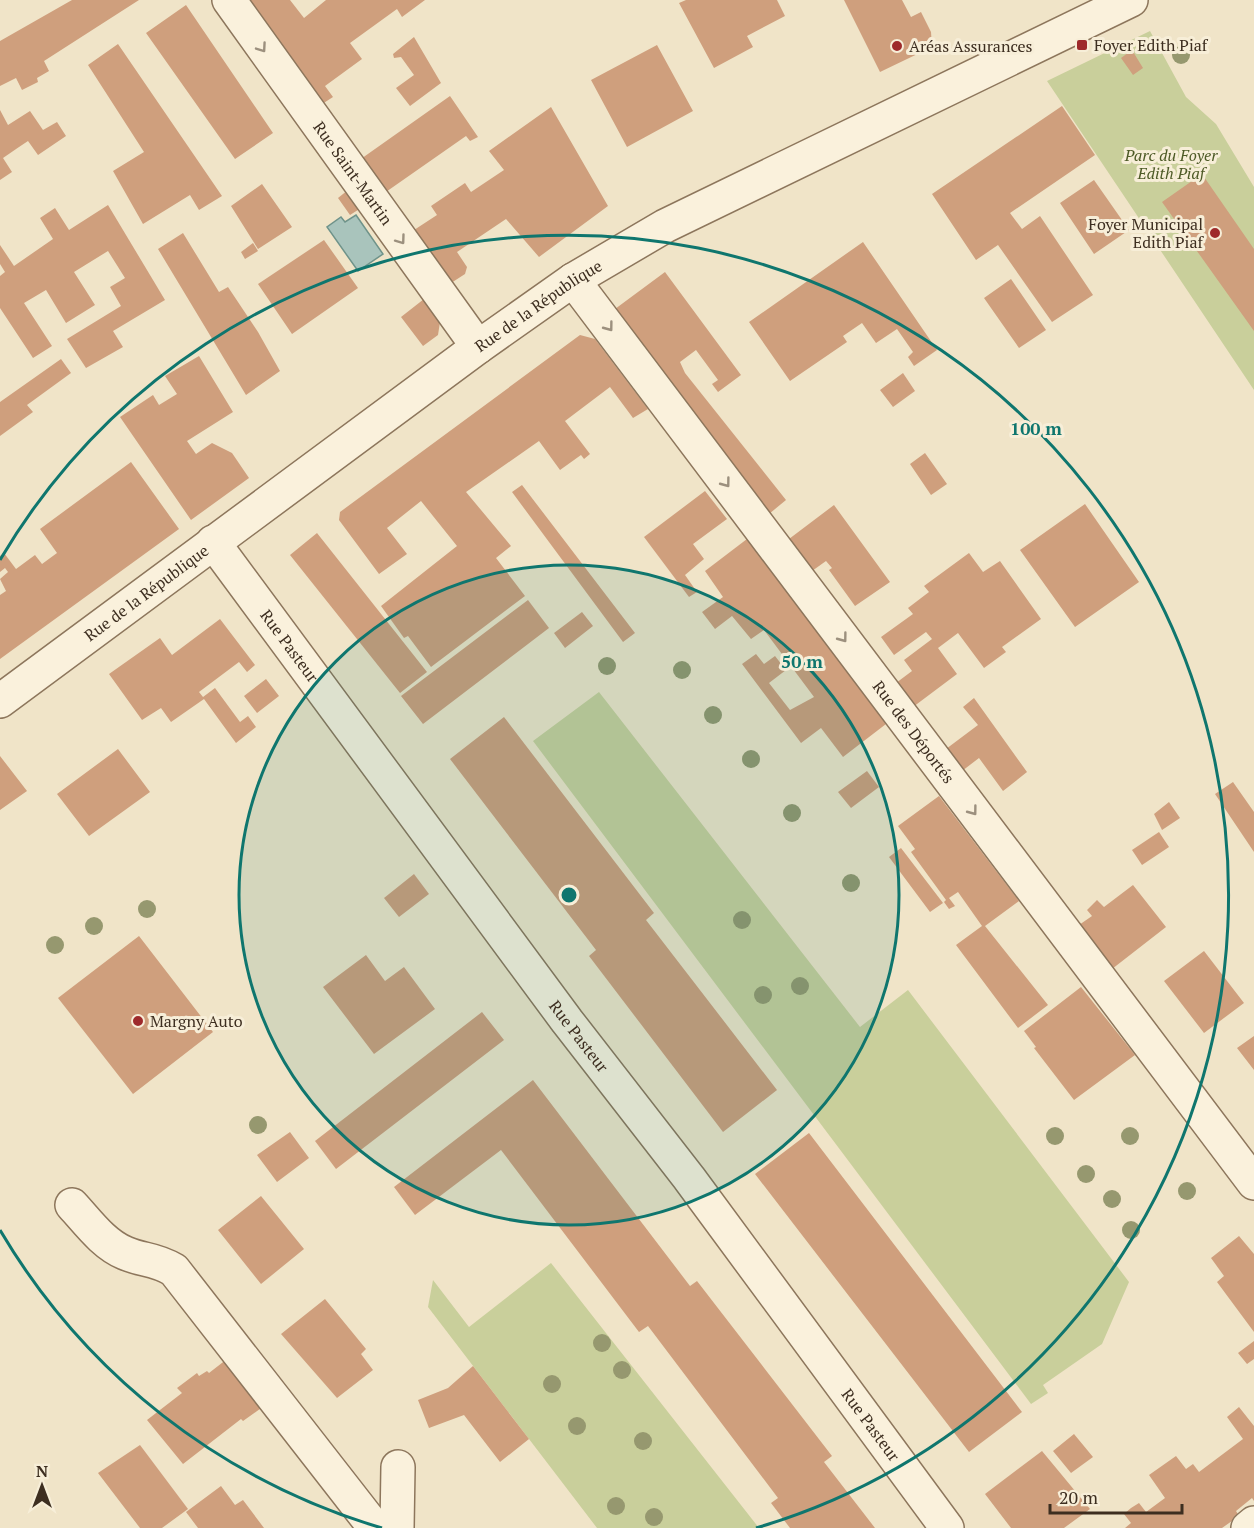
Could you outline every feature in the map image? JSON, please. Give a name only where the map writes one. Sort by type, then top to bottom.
[{"type":"street","name":"Rue Saint-Martin","points":[[229,0],[478,347]]},
{"type":"street","name":"Rue de la République","points":[[0,701],[478,347],[573,280],[665,226],[1131,0]]},
{"type":"street","name":"Rue des Déportés","points":[[573,280],[1254,1183]]},
{"type":"street","name":"Rue Pasteur","points":[[213,542],[567,1021],[689,1178],[947,1528]]},
{"type":"street","points":[[72,1204],[111,1246],[126,1254],[158,1260],[174,1270],[375,1528]]},
{"type":"street","points":[[397,1528],[398,1467]]},
{"type":"street","points":[[1248,1528],[1254,1523]]},
{"type":"green space","name":"Parc du Foyer Edith Piaf","points":[[1150,31],[1186,97],[1216,124],[1254,187],[1254,390],[1047,81]]},
{"type":"green space","points":[[599,692],[860,1027],[908,990],[1129,1282],[1102,1344],[1043,1385],[1048,1393],[1031,1404],[533,741]]},
{"type":"green space","points":[[551,1263],[759,1528],[597,1528],[428,1307],[433,1280],[469,1327]]},
{"type":"water","points":[[356,215],[383,254],[358,271],[327,227],[341,217],[345,222]]},
{"type":"building","points":[[72,0],[139,0],[44,61],[49,71],[37,78],[38,82],[22,90],[16,78],[0,86],[0,41]]},
{"type":"building","points":[[243,0],[290,0],[304,18],[326,0],[425,0],[402,17],[397,9],[350,43],[362,59],[325,86],[333,97],[319,106]]},
{"type":"building","points":[[686,0],[777,0],[785,16],[747,36],[753,47],[714,68],[679,3]]},
{"type":"building","points":[[844,0],[902,0],[911,17],[921,12],[931,32],[932,47],[880,72]]},
{"type":"building","points":[[186,5],[273,133],[235,159],[146,33]]},
{"type":"building","points":[[414,37],[441,83],[410,106],[396,88],[414,75],[401,57],[394,58],[393,54]]},
{"type":"building","points":[[118,44],[222,196],[199,210],[190,195],[143,224],[113,171],[144,152],[88,65]]},
{"type":"building","points":[[657,45],[693,111],[627,147],[591,80]]},
{"type":"building","points":[[1132,50],[1143,68],[1133,75],[1121,58]]},
{"type":"building","points":[[450,96],[478,137],[470,141],[466,136],[383,194],[358,161]]},
{"type":"building","points":[[1062,106],[1095,155],[1010,213],[1022,229],[1040,216],[1093,295],[1052,322],[998,245],[976,260],[932,194]]},
{"type":"building","points":[[551,107],[608,206],[539,257],[506,219],[457,252],[467,267],[465,274],[448,285],[411,232],[437,215],[431,206],[465,183],[471,192],[504,170],[489,151]]},
{"type":"building","points":[[0,110],[8,125],[30,111],[43,130],[57,122],[66,136],[38,155],[28,141],[19,147],[3,158],[12,172],[0,180]]},
{"type":"building","points":[[1202,174],[1254,249],[1254,331],[1162,202]]},
{"type":"building","points":[[1094,180],[1129,230],[1094,254],[1060,203]]},
{"type":"building","points":[[262,184],[292,227],[258,249],[231,206]]},
{"type":"building","points":[[348,190],[361,208],[350,215],[338,198]]},
{"type":"building","points":[[108,205],[165,300],[113,331],[123,347],[86,368],[67,339],[121,306],[110,287],[125,278],[108,251],[74,272],[95,305],[66,323],[46,290],[24,303],[52,346],[33,358],[0,308],[0,276],[5,272],[0,264],[0,245],[14,266],[53,239],[40,218],[55,208],[69,230]]},
{"type":"building","points":[[183,233],[219,292],[228,287],[258,332],[280,371],[246,395],[158,249]]},
{"type":"building","points":[[324,240],[358,288],[292,334],[258,284]]},
{"type":"building","points":[[863,242],[937,350],[914,366],[908,357],[913,352],[897,329],[876,343],[862,323],[843,336],[847,342],[790,381],[749,322]]},
{"type":"building","points":[[253,243],[258,251],[245,259],[241,252]]},
{"type":"building","points":[[665,272],[741,375],[718,392],[712,384],[718,380],[696,350],[680,362],[685,373],[786,500],[769,514],[615,309]]},
{"type":"building","points":[[1011,279],[1046,330],[1019,348],[984,298]]},
{"type":"building","points":[[424,299],[440,322],[438,335],[423,346],[401,317]]},
{"type":"building","points":[[580,335],[595,339],[648,409],[633,418],[610,387],[565,421],[590,454],[584,459],[581,455],[560,470],[539,441],[466,492],[511,546],[496,558],[525,596],[431,667],[408,636],[404,638],[381,606],[457,546],[421,501],[387,528],[407,554],[379,574],[339,520],[340,512]]},
{"type":"building","points":[[199,356],[233,412],[187,441],[196,454],[212,443],[232,453],[249,478],[191,520],[120,417],[153,395],[159,405],[177,394],[165,376]]},
{"type":"building","points":[[61,359],[71,373],[27,405],[33,412],[0,436],[0,402]]},
{"type":"building","points":[[903,373],[915,391],[893,407],[880,390]]},
{"type":"building","points":[[925,453],[947,484],[931,495],[910,464]]},
{"type":"building","points":[[131,462],[179,529],[0,659],[0,595],[6,591],[0,579],[8,572],[5,568],[0,572],[0,556],[4,553],[16,569],[35,555],[42,564],[57,553],[40,529]]},
{"type":"building","points":[[522,485],[635,633],[623,642],[512,492]]},
{"type":"building","points":[[705,491],[727,519],[693,544],[704,559],[685,575],[697,592],[689,597],[644,537]]},
{"type":"building","points":[[1085,504],[1139,582],[1075,627],[1020,550]]},
{"type":"building","points":[[834,505],[890,582],[855,606],[829,570],[832,568],[826,561],[812,571],[789,539]]},
{"type":"building","points":[[317,533],[427,672],[400,693],[290,555]]},
{"type":"building","points":[[747,539],[886,724],[843,757],[821,728],[801,743],[742,664],[756,654],[764,664],[775,656],[786,670],[769,683],[790,710],[814,697],[764,630],[751,639],[732,616],[715,629],[702,612],[723,597],[705,571]]},
{"type":"building","points":[[969,553],[983,572],[1000,561],[1041,619],[1002,647],[1006,652],[984,668],[958,633],[938,648],[957,674],[913,707],[896,683],[912,671],[904,660],[932,639],[926,632],[894,655],[881,637],[913,614],[908,608],[929,592],[924,586]]},
{"type":"building","points":[[528,600],[549,628],[423,724],[401,696]]},
{"type":"building","points":[[582,612],[593,626],[565,648],[554,633]]},
{"type":"building","points":[[220,619],[255,665],[247,672],[239,662],[199,692],[203,697],[215,688],[240,722],[248,716],[256,727],[236,743],[204,699],[171,722],[161,708],[142,720],[109,674],[160,638],[172,655]]},
{"type":"building","points":[[266,679],[279,696],[257,713],[244,696]]},
{"type":"building","points":[[974,698],[1027,772],[1003,791],[979,758],[962,771],[946,749],[978,725],[963,707]]},
{"type":"building","points":[[504,717],[654,913],[646,920],[777,1090],[723,1132],[589,956],[596,950],[450,759]]},
{"type":"building","points":[[118,749],[150,792],[89,836],[57,794]]},
{"type":"building","points":[[0,756],[27,791],[0,810]]},
{"type":"building","points":[[867,771],[879,787],[851,808],[838,792]]},
{"type":"building","points":[[1233,782],[1254,812],[1254,852],[1215,794]]},
{"type":"building","points":[[939,796],[1019,901],[985,926],[1048,1005],[1018,1028],[956,945],[982,926],[958,892],[949,898],[955,906],[949,909],[944,902],[946,900],[911,852],[915,849],[898,826]]},
{"type":"building","points":[[1169,802],[1180,818],[1162,830],[1154,814]]},
{"type":"building","points":[[1159,832],[1169,847],[1142,865],[1132,850]]},
{"type":"building","points":[[901,848],[943,903],[930,912],[889,857]]},
{"type":"building","points":[[414,874],[429,894],[399,917],[384,898]]},
{"type":"building","points":[[1133,885],[1166,927],[1112,969],[1079,925],[1092,916],[1087,910],[1097,900],[1104,907]]},
{"type":"building","points":[[139,936],[213,1032],[133,1094],[58,998]]},
{"type":"building","points":[[1204,951],[1244,1003],[1204,1033],[1164,981]]},
{"type":"building","points":[[366,955],[385,981],[404,967],[435,1009],[374,1054],[323,987]]},
{"type":"building","points":[[1081,987],[1135,1055],[1074,1100],[1034,1048],[1036,1047],[1024,1031]]},
{"type":"building","points":[[482,1012],[504,1040],[336,1169],[315,1141]]},
{"type":"building","points":[[1254,1036],[1254,1070],[1237,1048]]},
{"type":"building","points":[[533,1080],[690,1286],[697,1281],[832,1456],[824,1462],[875,1528],[790,1528],[771,1503],[778,1498],[648,1326],[639,1332],[501,1150],[415,1215],[394,1187]]},
{"type":"building","points":[[290,1132],[309,1158],[277,1182],[257,1155]]},
{"type":"building","points":[[809,1133],[1022,1412],[969,1452],[755,1174]]},
{"type":"building","points":[[261,1196],[304,1249],[261,1284],[218,1230]]},
{"type":"building","points":[[1239,1236],[1254,1254],[1254,1332],[1217,1282],[1224,1276],[1211,1258]]},
{"type":"building","points":[[325,1299],[366,1349],[361,1354],[373,1370],[337,1398],[281,1334]]},
{"type":"building","points":[[1254,1341],[1254,1359],[1247,1364],[1238,1353]]},
{"type":"building","points":[[227,1359],[264,1406],[243,1421],[241,1419],[183,1464],[147,1420],[182,1393],[177,1388],[197,1373],[199,1376],[207,1371],[209,1373]]},
{"type":"building","points":[[473,1366],[529,1439],[500,1462],[464,1415],[429,1428],[418,1400],[448,1388]]},
{"type":"building","points":[[1239,1407],[1254,1426],[1254,1501],[1252,1498],[1236,1511],[1239,1516],[1222,1528],[1125,1528],[1131,1523],[1124,1514],[1131,1508],[1139,1503],[1146,1512],[1165,1498],[1149,1475],[1176,1456],[1186,1469],[1193,1464],[1199,1472],[1243,1439],[1227,1417]]},
{"type":"building","points":[[1074,1434],[1093,1457],[1071,1473],[1053,1451]]},
{"type":"building","points":[[140,1445],[188,1509],[162,1528],[140,1528],[98,1473]]},
{"type":"building","points":[[1042,1451],[1090,1509],[1064,1528],[1011,1528],[985,1494]]},
{"type":"building","points":[[221,1486],[235,1505],[243,1500],[264,1528],[198,1528],[186,1512]]},
{"type":"place","name":"Foyer Edith Piaf","points":[[1082,45]]},
{"type":"place","name":"Aréas Assurances","points":[[897,46]]},
{"type":"place","name":"Foyer Municipal Edith Piaf","points":[[1215,233]]},
{"type":"place","name":"Margny Auto","points":[[138,1021]]}]
